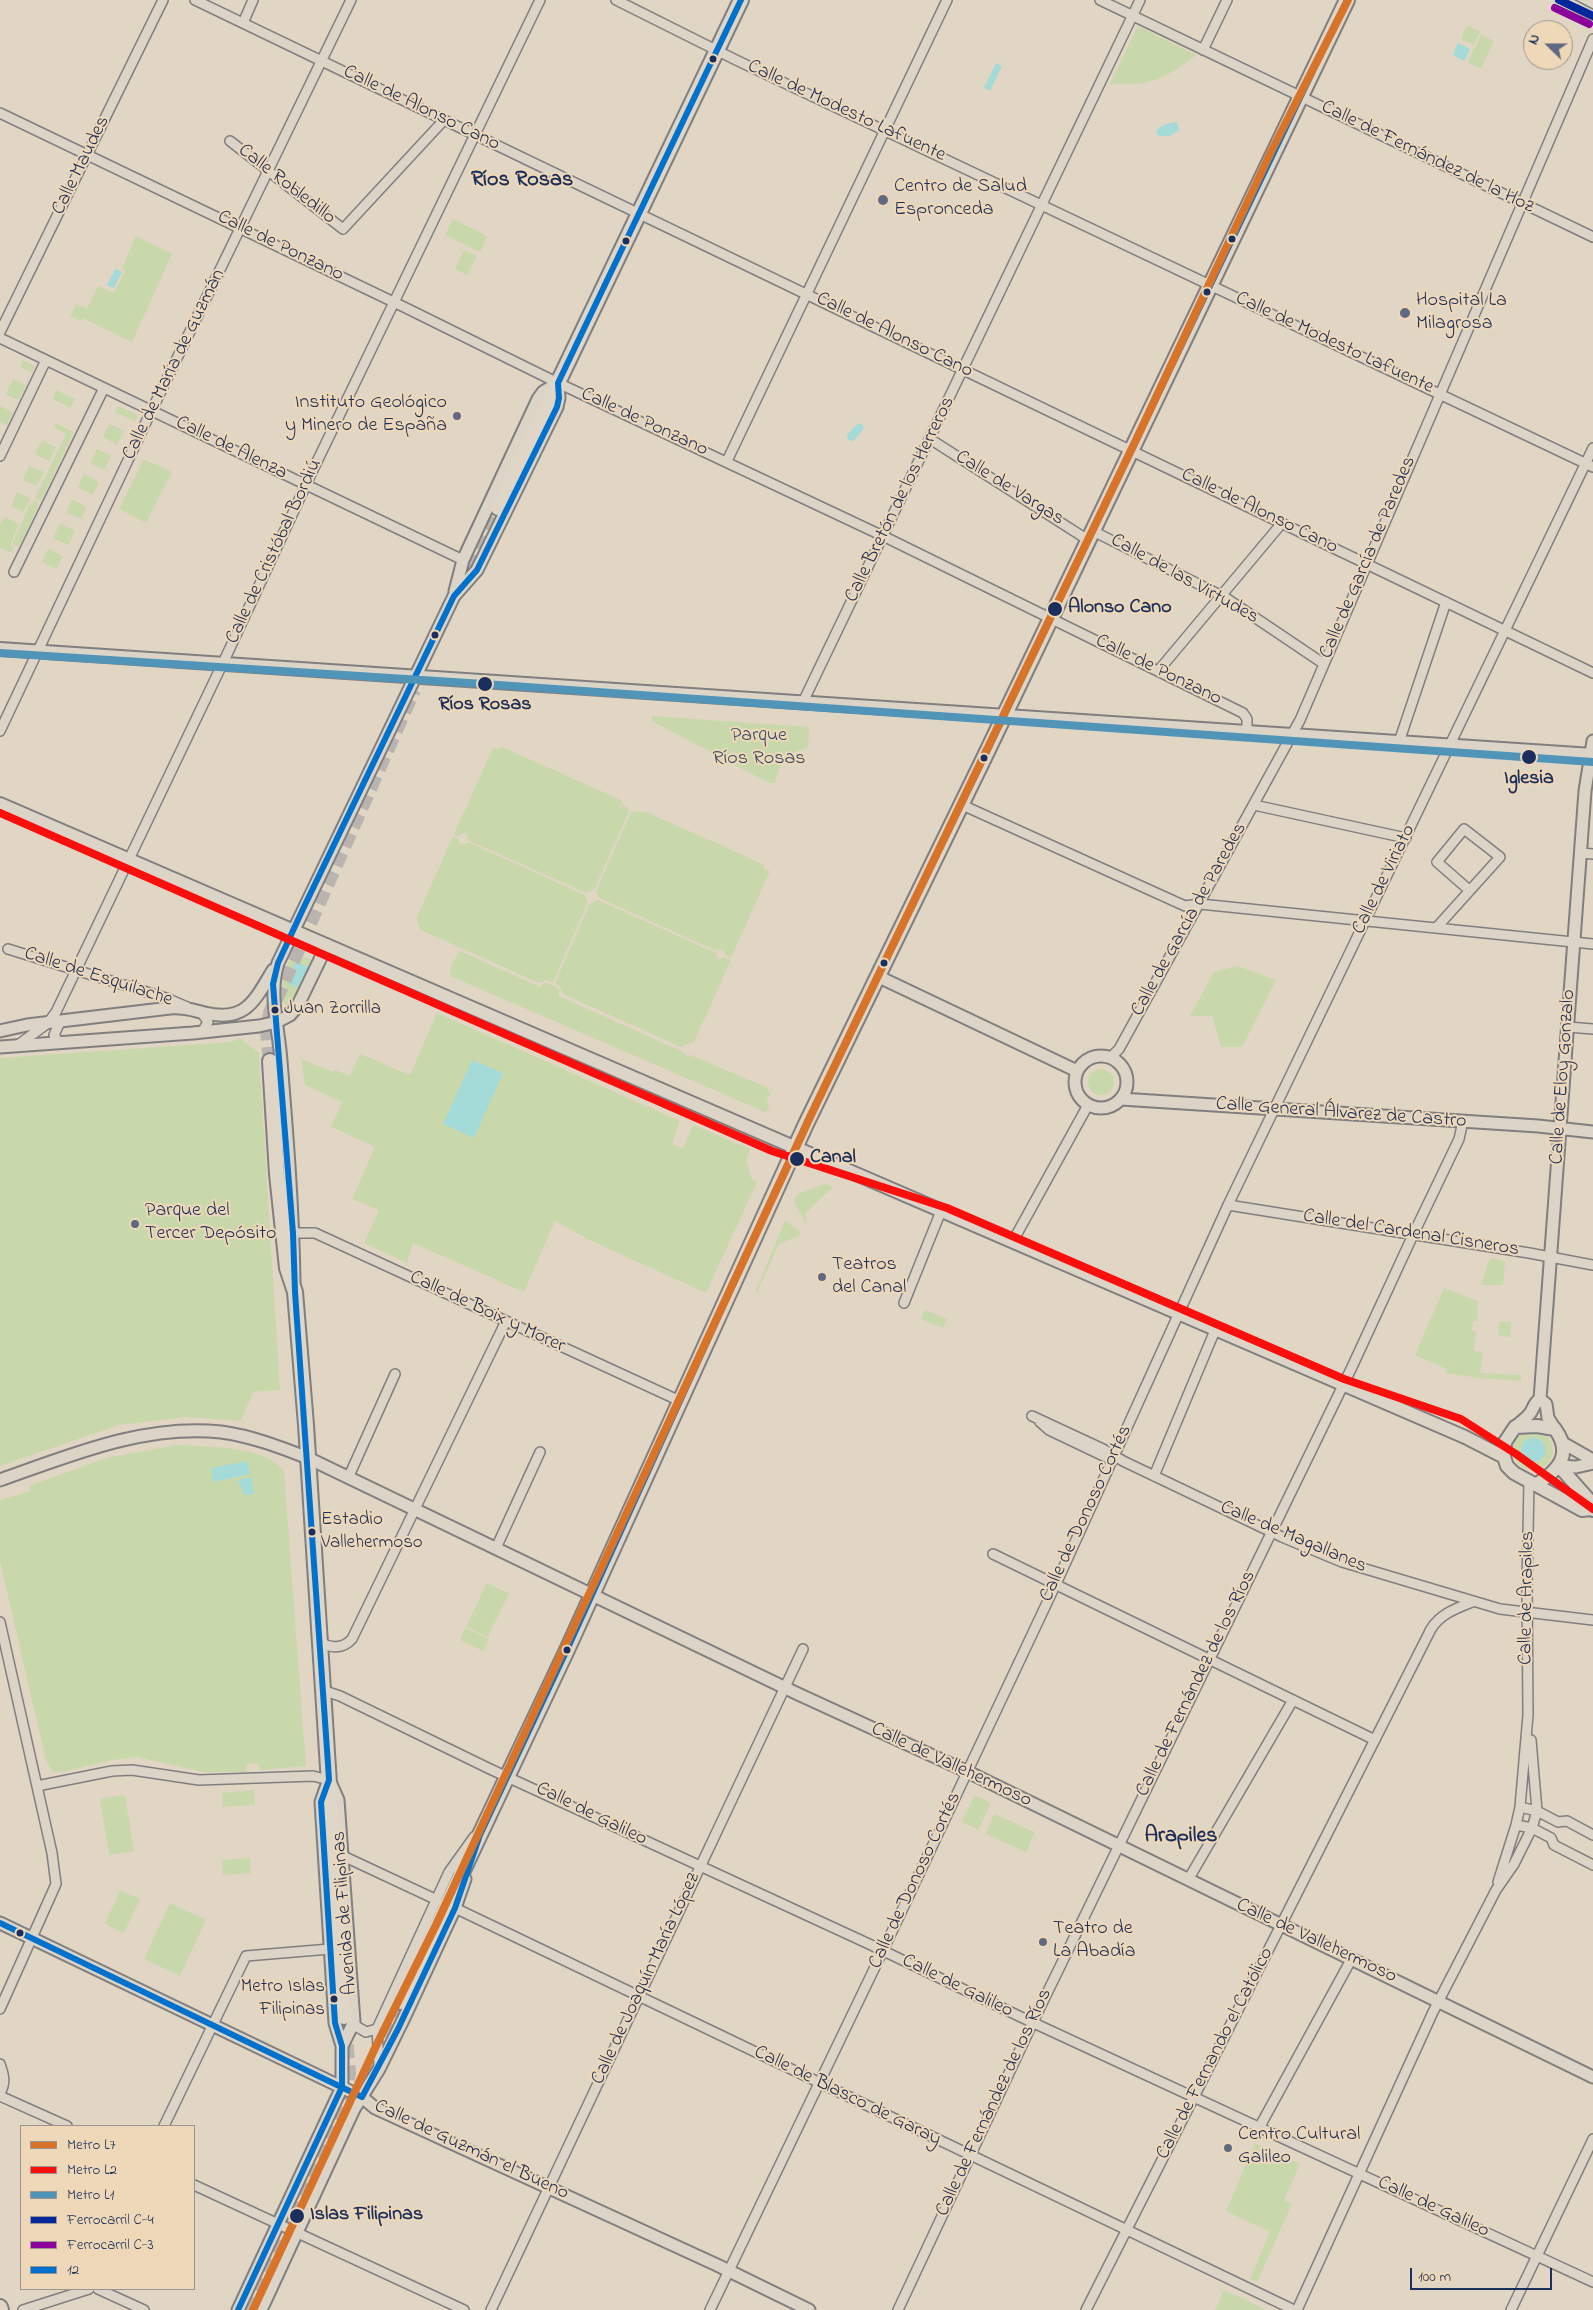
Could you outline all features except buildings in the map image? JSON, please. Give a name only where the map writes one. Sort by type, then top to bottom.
[{"type":"main road","points":[[498,508],[741,0]]},
{"type":"main road","points":[[401,2002],[592,1594],[795,1148],[1091,536],[1347,0]]},
{"type":"main road","points":[[0,650],[1591,755]]},
{"type":"main road","points":[[0,804],[1478,1442],[1504,1457],[1514,1473],[1582,1510],[1592,1510],[1590,1500],[1559,1466]]},
{"type":"main road","name":"Avenida de Filipinas","points":[[270,1061],[277,1174],[287,1268],[295,1292],[308,1458],[322,1690],[349,2021]]},
{"type":"main road","points":[[1504,1457],[1505,1442],[1515,1427],[1537,1426],[1555,1429],[1563,1443],[1563,1455],[1559,1466],[1553,1473],[1533,1483]]},
{"type":"street","name":"Calle Maudes","points":[[0,332],[163,0]]},
{"type":"street","name":"Calle de Alonso Cano","points":[[195,0],[1593,673]]},
{"type":"street","points":[[243,23],[253,0]]},
{"type":"street","name":"Calle de María de Guzmán","points":[[0,732],[36,652],[351,0]]},
{"type":"street","name":"Calle de Cristóbal Bordiú","points":[[48,1023],[56,1012],[127,860],[223,664],[306,485],[540,0]]},
{"type":"street","name":"Calle de Modesto Lafuente","points":[[616,0],[1589,466]]},
{"type":"street","points":[[727,462],[947,0]]},
{"type":"street","name":"Calle de Fernández de la Hoz","points":[[1100,0],[1593,237]]},
{"type":"street","name":"Calle Bretón de los Herreros","points":[[804,702],[1140,0]]},
{"type":"street","points":[[1203,50],[1227,0]]},
{"type":"street","points":[[1564,0],[1593,14]]},
{"type":"street","name":"Calle de García de Paredes","points":[[1110,1058],[1119,1049],[1292,735],[1593,39]]},
{"type":"street","name":"Calle de Ponzano","points":[[0,113],[558,383],[883,536],[1050,619],[1159,670],[1244,713],[1247,719],[1246,731]]},
{"type":"street","name":"Calle Robledillo","points":[[230,142],[343,229],[444,120]]},
{"type":"street","name":"Calle de Alenza","points":[[0,338],[463,560]]},
{"type":"street","points":[[0,456],[46,360]]},
{"type":"street","points":[[0,1031],[170,1008],[187,1008],[202,1013],[221,1015],[240,1012],[251,1005],[278,963],[416,677],[454,596],[463,560],[538,399],[543,392],[558,383],[559,400],[556,409],[479,567],[454,596]]},
{"type":"street","points":[[14,572],[104,388]]},
{"type":"street","name":"Calle de Vargas","points":[[930,439],[1091,536]]},
{"type":"street","name":"Calle de Viriato","points":[[1178,1312],[1505,630],[1589,466],[1593,448]]},
{"type":"street","points":[[1159,670],[1282,523]]},
{"type":"street","name":"Calle de las Virtudes","points":[[1091,536],[1221,595],[1324,664]]},
{"type":"street","points":[[1399,742],[1446,602]]},
{"type":"street","name":"Calle de Eloy Gonzalo","points":[[1555,1429],[1548,1418],[1546,1404],[1540,1399],[1581,853],[1593,741]]},
{"type":"street","points":[[960,804],[1185,906],[1200,904],[1593,944]]},
{"type":"street","points":[[1254,805],[1406,838]]},
{"type":"street","points":[[1437,927],[1500,856],[1464,829],[1437,862],[1469,890]]},
{"type":"street","points":[[1581,853],[1593,854]]},
{"type":"street","points":[[0,1047],[202,1032],[259,1026],[277,1022],[290,1015],[297,1007],[327,945]]},
{"type":"street","name":"Calle de Esquilache","points":[[8,949],[166,998],[187,1008]]},
{"type":"street","name":"Avenida de Filipinas","points":[[278,963],[274,984],[293,1233],[295,1292]]},
{"type":"street","points":[[877,976],[1077,1071]]},
{"type":"street","points":[[202,1013],[208,1022],[202,1032]]},
{"type":"street","points":[[59,1043],[54,1035],[60,1022]]},
{"type":"street","points":[[16,1046],[33,1036],[48,1023]]},
{"type":"street","points":[[1568,1027],[1593,1029]]},
{"type":"street","points":[[1096,1056],[1110,1058],[1120,1064],[1125,1072],[1127,1081],[1121,1099],[1114,1105],[1096,1108],[1088,1105],[1080,1098],[1076,1090],[1075,1080],[1077,1071],[1088,1059],[1096,1056]]},
{"type":"street","name":"Calle General Álvarez de Castro","points":[[1121,1099],[1463,1121],[1593,1132]]},
{"type":"street","points":[[1013,1241],[1088,1105]]},
{"type":"street","name":"Calle de Fernández de los Ríos","points":[[898,2310],[1033,2022],[1344,1384],[1459,1139],[1463,1121]]},
{"type":"street","name":"Calle del Cardenal Cisneros","points":[[1228,1205],[1593,1265]]},
{"type":"street","points":[[904,1303],[941,1211]]},
{"type":"street","name":"Calle de Boix y Morer","points":[[293,1233],[315,1233],[680,1402]]},
{"type":"street","name":"Calle de Donoso Cortés","points":[[710,2310],[968,1772],[1056,1584],[1178,1312]]},
{"type":"street","points":[[319,1641],[327,1646],[337,1646],[346,1645],[352,1639],[506,1321]]},
{"type":"street","points":[[1154,1476],[1216,1328]]},
{"type":"street","points":[[349,1476],[395,1374]]},
{"type":"street","points":[[1515,1427],[1525,1419],[1532,1411],[1534,1403],[1540,1399]]},
{"type":"street","name":"Calle de Magallanes","points":[[1034,1417],[1113,1458],[1271,1532],[1342,1562],[1500,1609],[1593,1620]]},
{"type":"street","name":"Calle de Vallehermoso","points":[[0,1480],[109,1443],[158,1433],[222,1432],[274,1445],[349,1476],[786,1688],[968,1772],[1281,1926],[1440,2001],[1476,2022],[1593,2077]]},
{"type":"street","points":[[1563,1443],[1593,1462]]},
{"type":"street","points":[[496,1548],[540,1452]]},
{"type":"street","points":[[1559,1466],[1576,1467],[1593,1462]]},
{"type":"street","name":"Calle de Arapiles","points":[[1496,1890],[1520,1807],[1528,1715],[1528,1611],[1533,1483]]},
{"type":"street","points":[[993,1554],[1375,1740]]},
{"type":"street","name":"Calle de Fernando el Católico","points":[[1086,2310],[1434,1624],[1451,1611],[1472,1602]]},
{"type":"street","points":[[0,1622],[52,1853],[56,1884],[0,2009]]},
{"type":"street","name":"Calle de Joaquín María López","points":[[491,2310],[803,1649]]},
{"type":"street","name":"Calle de Galileo","points":[[322,1690],[340,1696],[700,1867],[1593,2282]]},
{"type":"street","points":[[1188,1880],[1293,1700]]},
{"type":"street","name":"Calle de Arapiles","points":[[1295,2310],[1440,2001],[1496,1890],[1514,1864],[1532,1828],[1537,1811],[1528,1715]]},
{"type":"street","points":[[37,1786],[112,1771],[132,1770],[199,1780],[313,1776],[329,1780]]},
{"type":"street","name":"Avenida de Filipinas","points":[[329,1780],[338,1800],[343,1856],[349,2021],[342,2046]]},
{"type":"street","name":"Avenida de Filipinas","points":[[329,1780],[321,1802],[336,2023],[342,2046],[342,2087]]},
{"type":"street","points":[[1520,1807],[1537,1811],[1558,1822],[1567,1821],[1593,1835]]},
{"type":"street","points":[[1551,1838],[1558,1822]]},
{"type":"street","points":[[1516,1825],[1532,1828],[1551,1838],[1554,1845],[1593,1865]]},
{"type":"street","points":[[379,2068],[377,2029],[449,1872],[465,1848],[483,1829]]},
{"type":"street","points":[[261,2310],[354,2109],[379,2068],[455,1908],[483,1829]]},
{"type":"street","points":[[343,1856],[437,1900]]},
{"type":"street","name":"Calle de Blasco de Garay","points":[[455,1908],[1295,2310]]},
{"type":"street","name":"Calle de Guzmán el Bueno","points":[[0,1923],[342,2087],[362,2097],[376,2108],[728,2270],[809,2310]]},
{"type":"street","points":[[164,2125],[246,1956],[330,1949]]},
{"type":"street","points":[[1259,2128],[1352,1958]]},
{"type":"street","points":[[349,2021],[366,2032],[377,2029]]},
{"type":"street","points":[[0,2064],[4,2075],[4,2086],[0,2094],[65,2125]]},
{"type":"street","points":[[238,2310],[342,2087]]},
{"type":"street","points":[[1511,2310],[1593,2139]]},
{"type":"street","points":[[195,2185],[464,2310]]},
{"type":"street","points":[[24,2310],[86,2290]]},
{"type":"street","points":[[100,2290],[144,2310]]},
{"type":"green space","points":[[1138,26],[1196,55],[1175,70],[1156,80],[1136,84],[1110,84]]},
{"type":"green space","points":[[1469,26],[1480,32],[1473,45],[1461,39],[1466,27]]},
{"type":"green space","points":[[1481,35],[1494,41],[1482,67],[1479,68],[1468,62]]},
{"type":"green space","points":[[453,219],[487,236],[480,252],[445,235]]},
{"type":"green space","points":[[136,236],[172,254],[132,342],[82,318],[81,321],[70,316],[76,304],[87,309],[98,286],[114,293],[125,270],[122,268]]},
{"type":"green space","points":[[464,250],[477,256],[467,275],[455,269]]},
{"type":"green space","points":[[23,360],[35,366],[32,373],[20,367]]},
{"type":"green space","points":[[13,379],[26,385],[19,400],[6,394]]},
{"type":"green space","points":[[56,390],[75,399],[70,408],[53,399]]},
{"type":"green space","points":[[0,406],[13,412],[7,425],[0,422]]},
{"type":"green space","points":[[118,406],[138,415],[135,422],[115,412]]},
{"type":"green space","points":[[56,423],[74,432],[41,501],[35,498],[66,434],[54,427]]},
{"type":"green space","points":[[109,424],[124,431],[117,445],[103,437]]},
{"type":"green space","points":[[42,440],[56,447],[49,461],[35,454]]},
{"type":"green space","points":[[97,449],[111,456],[104,470],[90,463]]},
{"type":"green space","points":[[144,459],[172,472],[146,523],[119,509]]},
{"type":"green space","points":[[29,466],[44,472],[37,486],[23,480]]},
{"type":"green space","points":[[84,474],[99,482],[93,495],[78,487]]},
{"type":"green space","points":[[17,492],[31,498],[23,512],[11,506]]},
{"type":"green space","points":[[72,499],[87,507],[81,519],[66,512]]},
{"type":"green space","points":[[34,500],[38,502],[37,509],[19,547],[12,544],[30,504],[32,505]]},
{"type":"green space","points":[[5,517],[19,524],[10,545],[14,548],[12,553],[0,548],[0,524]]},
{"type":"green space","points":[[60,523],[75,531],[68,545],[53,538]]},
{"type":"green space","points":[[48,549],[63,556],[56,569],[42,562]]},
{"type":"green space","name":"Parque Ríos Rosas","points":[[652,716],[809,727],[808,748],[789,755],[779,770],[775,783],[769,783],[652,721]]},
{"type":"green space","points":[[502,747],[621,800],[623,805],[627,807],[629,811],[594,890],[586,893],[468,840],[467,835],[464,833],[459,836],[454,834],[493,748]]},
{"type":"green space","points":[[644,811],[763,864],[765,870],[770,871],[731,958],[725,955],[721,949],[717,951],[599,898],[596,891],[631,812]]},
{"type":"green space","points":[[453,836],[458,838],[459,843],[463,845],[468,842],[585,895],[588,902],[553,982],[546,980],[539,983],[421,930],[416,919]]},
{"type":"green space","points":[[598,900],[716,953],[717,958],[721,959],[724,957],[731,960],[694,1042],[681,1047],[563,994],[560,987],[555,983],[590,903]]},
{"type":"green space","points":[[460,951],[540,987],[544,983],[553,985],[559,990],[559,996],[683,1052],[687,1056],[690,1055],[766,1087],[771,1095],[767,1098],[769,1110],[765,1112],[450,976],[451,965]]},
{"type":"green space","points":[[306,957],[315,962],[294,1001],[287,1007],[282,991],[288,962]]},
{"type":"green space","points":[[1237,966],[1276,980],[1242,1047],[1221,1047],[1212,1016],[1190,1016],[1214,972]]},
{"type":"green space","points":[[437,1013],[680,1121],[672,1144],[683,1148],[693,1125],[750,1149],[746,1160],[752,1180],[757,1182],[706,1293],[587,1239],[555,1221],[524,1292],[413,1243],[407,1263],[364,1243],[379,1210],[352,1199],[375,1147],[331,1127],[342,1102],[305,1085],[301,1059],[333,1072],[335,1070],[350,1076],[360,1054],[410,1075]]},
{"type":"green space","name":"Parque del Tercer Depósito","points":[[240,1038],[259,1053],[280,1390],[253,1392],[241,1421],[189,1417],[119,1425],[0,1466],[0,1058],[231,1042]]},
{"type":"green space","points":[[1101,1069],[1110,1073],[1114,1082],[1110,1091],[1101,1095],[1092,1091],[1088,1082],[1092,1073]]},
{"type":"green space","points":[[825,1184],[833,1187],[805,1214],[808,1226],[794,1203],[797,1194]]},
{"type":"green space","points":[[785,1221],[801,1232],[798,1236],[779,1244],[757,1292],[755,1292]]},
{"type":"green space","points":[[1490,1258],[1505,1261],[1503,1285],[1481,1285]]},
{"type":"green space","points":[[1444,1288],[1478,1301],[1477,1321],[1473,1321],[1472,1331],[1476,1331],[1474,1351],[1483,1352],[1480,1373],[1521,1375],[1521,1381],[1445,1373],[1446,1369],[1415,1355]]},
{"type":"green space","points":[[925,1310],[947,1319],[943,1328],[921,1319]]},
{"type":"green space","points":[[1499,1322],[1511,1322],[1510,1337],[1498,1336]]},
{"type":"green space","points":[[1537,1430],[1544,1433],[1550,1439],[1553,1450],[1552,1458],[1544,1467],[1537,1470],[1529,1470],[1522,1467],[1514,1458],[1513,1446],[1516,1439],[1525,1431]]},
{"type":"green space","points":[[176,1445],[219,1447],[250,1452],[276,1463],[284,1472],[306,1766],[261,1770],[257,1763],[247,1764],[246,1772],[203,1772],[137,1757],[113,1760],[63,1772],[53,1772],[46,1761],[0,1561],[0,1500],[30,1491],[29,1486],[106,1458]]},
{"type":"green space","points":[[487,1583],[509,1593],[488,1637],[466,1627]]},
{"type":"green space","points":[[465,1628],[489,1639],[483,1651],[460,1640]]},
{"type":"green space","points":[[254,1790],[255,1805],[223,1807],[222,1793]]},
{"type":"green space","points":[[125,1795],[134,1851],[109,1855],[100,1799]]},
{"type":"green space","points":[[975,1795],[991,1803],[978,1830],[961,1822]]},
{"type":"green space","points":[[994,1814],[1035,1832],[1026,1852],[986,1834]]},
{"type":"green space","points":[[250,1858],[251,1873],[223,1875],[222,1860]]},
{"type":"green space","points":[[120,1890],[140,1899],[124,1933],[105,1924]]},
{"type":"green space","points":[[170,1903],[206,1920],[180,1976],[144,1959]]},
{"type":"green space","points":[[1255,2143],[1300,2164],[1284,2200],[1292,2204],[1257,2282],[1250,2279],[1270,2232],[1226,2211]]},
{"type":"green space","points":[[1224,2290],[1227,2291],[1266,2310],[1215,2310]]},
{"type":"water","points":[[1458,43],[1470,49],[1464,61],[1453,55]]},
{"type":"water","points":[[996,63],[1002,66],[990,91],[984,88]]},
{"type":"water","points":[[1177,122],[1179,130],[1170,136],[1158,136],[1156,130],[1166,124]]},
{"type":"water","points":[[115,269],[122,272],[114,288],[107,285]]},
{"type":"water","points":[[861,423],[864,428],[853,441],[848,440],[847,435],[855,426]]},
{"type":"water","points":[[296,962],[310,968],[297,987],[294,985],[293,987],[285,980]]},
{"type":"water","points":[[472,1060],[503,1073],[474,1138],[443,1124]]},
{"type":"water","points":[[1533,1438],[1542,1441],[1545,1450],[1542,1459],[1533,1462],[1524,1459],[1521,1450],[1524,1441]]},
{"type":"water","points":[[247,1461],[250,1474],[213,1482],[211,1468]]},
{"type":"water","points":[[251,1477],[254,1494],[244,1495],[238,1480]]},
{"type":"tunnel","points":[[461,587],[498,508]]},
{"type":"tunnel","points":[[270,1061],[267,1031],[270,1013],[414,690]]},
{"type":"tunnel","points":[[359,2094],[401,2002]]},
{"type":"tunnel","points":[[248,2310],[329,2140],[342,2107],[349,2073],[344,2017]]},
{"type":"metro line","name":"L7","points":[[253,2310],[376,2046],[436,1925],[811,1115],[1136,440],[1272,150],[1348,0]]},
{"type":"metro line","name":"L1","points":[[0,653],[484,684],[1593,762]]},
{"type":"metro line","name":"L2","points":[[0,813],[772,1151],[947,1208],[1344,1379],[1461,1419],[1516,1454],[1593,1509]]},
{"type":"rail line","name":"C-4","points":[[1559,0],[1593,16]]},
{"type":"rail line","name":"C-3","points":[[1555,8],[1589,24]]},
{"type":"transit line","name":"12","points":[[238,2310],[342,2087],[342,2046],[335,2023],[321,1802],[329,1780],[328,1764],[295,1292],[293,1233],[273,984],[278,963],[303,909],[454,596],[477,570],[557,407],[559,398],[558,383],[741,0]]},
{"type":"transit line","name":"12","points":[[0,1923],[362,2097],[398,2029],[455,1908],[480,1835],[567,1650],[806,1124],[984,758],[1347,0]]},
{"type":"place","name":"Centro de Salud Espronceda","points":[[883,200]]},
{"type":"place","name":"Hospital La Milagrosa","points":[[1405,313]]},
{"type":"place","name":"Instituto Geológico y Minero de España","points":[[457,416]]},
{"type":"place","name":"Alonso Cano","points":[[1055,609]]},
{"type":"place","name":"Ríos Rosas","points":[[485,684]]},
{"type":"place","name":"Iglesia","points":[[1529,757]]},
{"type":"place","name":"Juan Zorrilla","points":[[275,1010]]},
{"type":"place","name":"Canal","points":[[797,1159]]},
{"type":"place","name":"Parque del Tercer Depósito","points":[[135,1224]]},
{"type":"place","name":"Teatros del Canal","points":[[822,1277]]},
{"type":"place","name":"Estadio Vallehermoso","points":[[312,1532]]},
{"type":"place","name":"Teatro de La Abadía","points":[[1043,1942]]},
{"type":"place","name":"Metro Islas Filipinas","points":[[334,1999]]},
{"type":"place","name":"Centro Cultural Galileo","points":[[1228,2148]]},
{"type":"place","name":"Islas Filipinas","points":[[297,2216]]},
{"type":"district","name":"Ríos Rosas","points":[[522,181]]},
{"type":"district","name":"Arapiles","points":[[1181,1837]]}]
